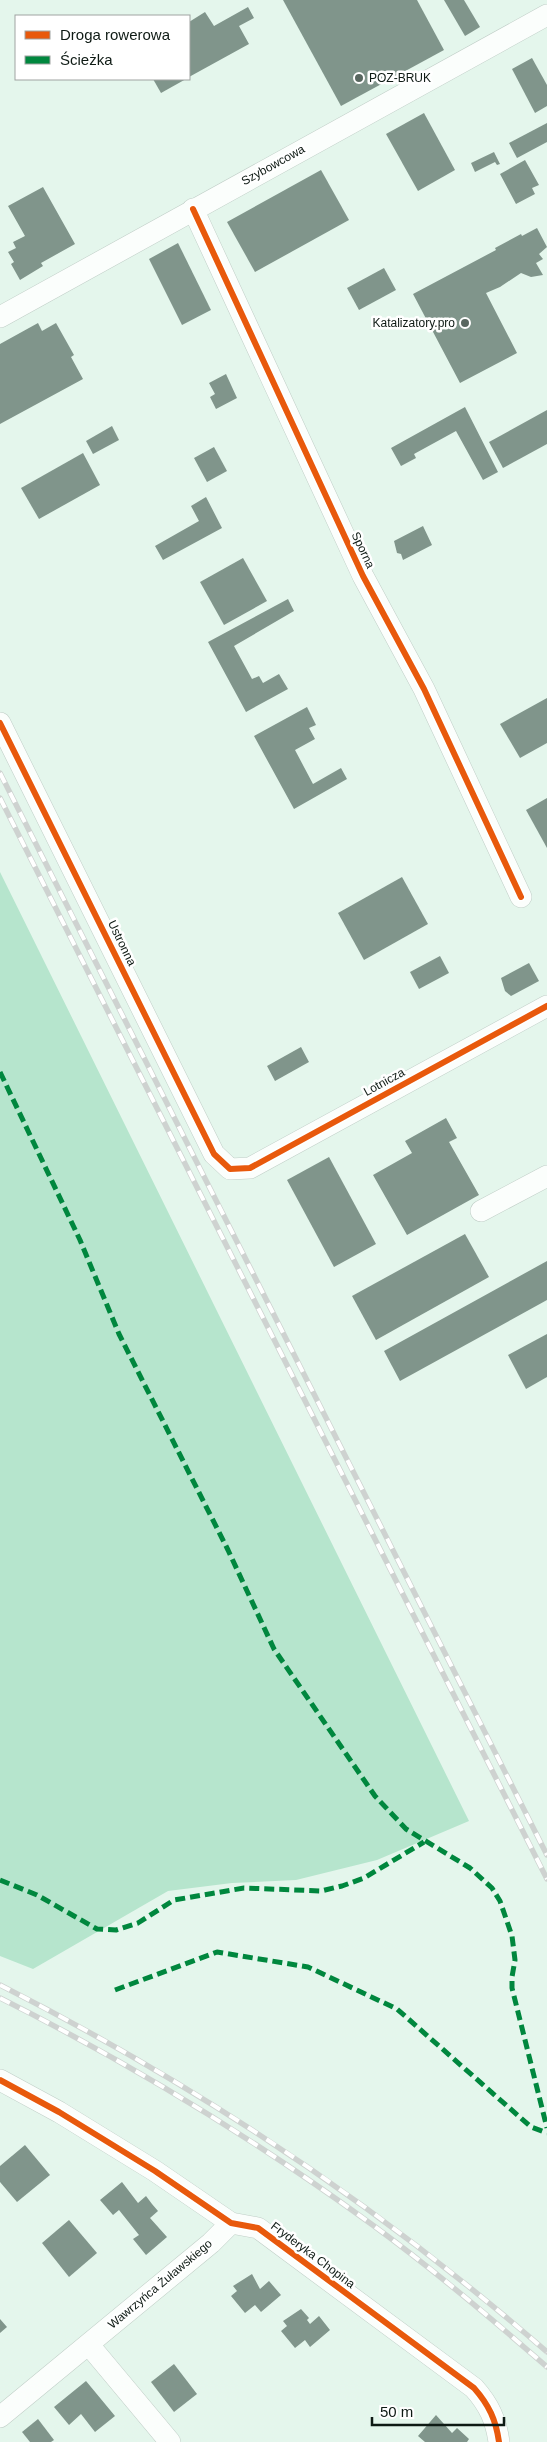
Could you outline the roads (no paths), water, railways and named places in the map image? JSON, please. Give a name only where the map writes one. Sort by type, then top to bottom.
[{"type":"street","name":"Szybowcowa","points":[[0,317],[547,15]]},
{"type":"street","name":"Sporna","points":[[193,209],[362,576],[424,689],[521,897]]},
{"type":"street","name":"Ustronna","points":[[0,723],[214,1154],[230,1169]]},
{"type":"street","name":"Lotnicza","points":[[230,1169],[250,1168],[547,1006]]},
{"type":"street","points":[[481,1211],[547,1176]]},
{"type":"street","name":"Fryderyka Chopina","points":[[0,2080],[155,2170],[231,2223],[258,2228],[474,2388],[487,2402],[496,2424],[499,2442]]},
{"type":"street","name":"Wawrzyńca Żuławskiego","points":[[0,2417],[231,2223]]},
{"type":"street","points":[[88,2345],[170,2442]]},
{"type":"railway","points":[[0,773],[547,1855]]},
{"type":"railway","points":[[0,798],[547,1879]]},
{"type":"railway","points":[[0,1985],[146,2064],[285,2152],[353,2198],[419,2247],[547,2352]]},
{"type":"railway","points":[[0,1998],[144,2076],[192,2104],[284,2163],[374,2226],[418,2260],[547,2367]]},
{"type":"place","name":"POZ-BRUK","points":[[359,78]]},
{"type":"place","name":"Katalizatory.pro","points":[[465,323]]}]
